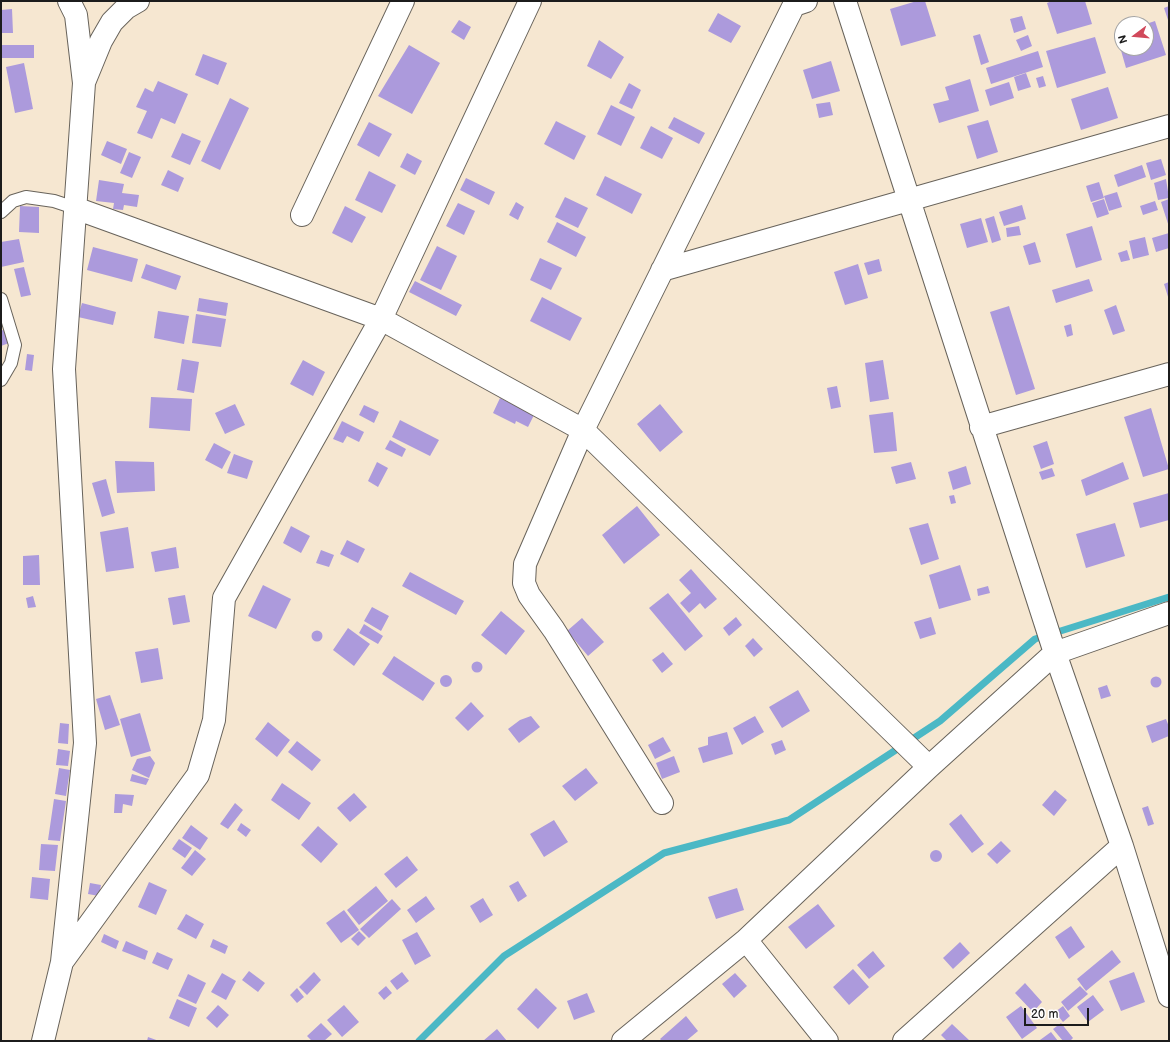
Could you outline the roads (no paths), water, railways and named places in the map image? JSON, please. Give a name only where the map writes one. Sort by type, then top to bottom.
[{"type":"street","points":[[43,1041],[62,962],[85,743],[64,369],[84,83],[76,15],[70,1]]},
{"type":"street","points":[[84,83],[101,41],[112,22],[126,8],[138,1]]},
{"type":"street","points":[[302,215],[403,1]]},
{"type":"street","points":[[62,962],[198,775],[214,720],[224,598],[381,319],[530,1]]},
{"type":"street","points":[[662,803],[554,630],[529,595],[524,583],[524,564],[583,430],[794,4],[806,1]]},
{"type":"street","points":[[846,1],[981,427],[1055,653],[1122,846],[1169,996]]},
{"type":"street","points":[[662,270],[1169,126]]},
{"type":"street","points":[[75,208],[381,319],[583,430],[929,767]]},
{"type":"street","points":[[981,427],[1169,374]]},
{"type":"street","points":[[623,1041],[746,940],[929,767],[1055,653],[1169,613]]},
{"type":"street","points":[[904,1041],[1122,846]]},
{"type":"street","points":[[746,940],[827,1041]]},
{"type":"lane","points":[[1,212],[13,201],[26,197],[54,201],[75,208]]},
{"type":"lane","points":[[1,299],[15,345],[11,363],[1,380]]},
{"type":"waterway","points":[[419,1041],[504,956],[664,853],[789,820],[940,721],[1035,639],[1169,597]]}]
